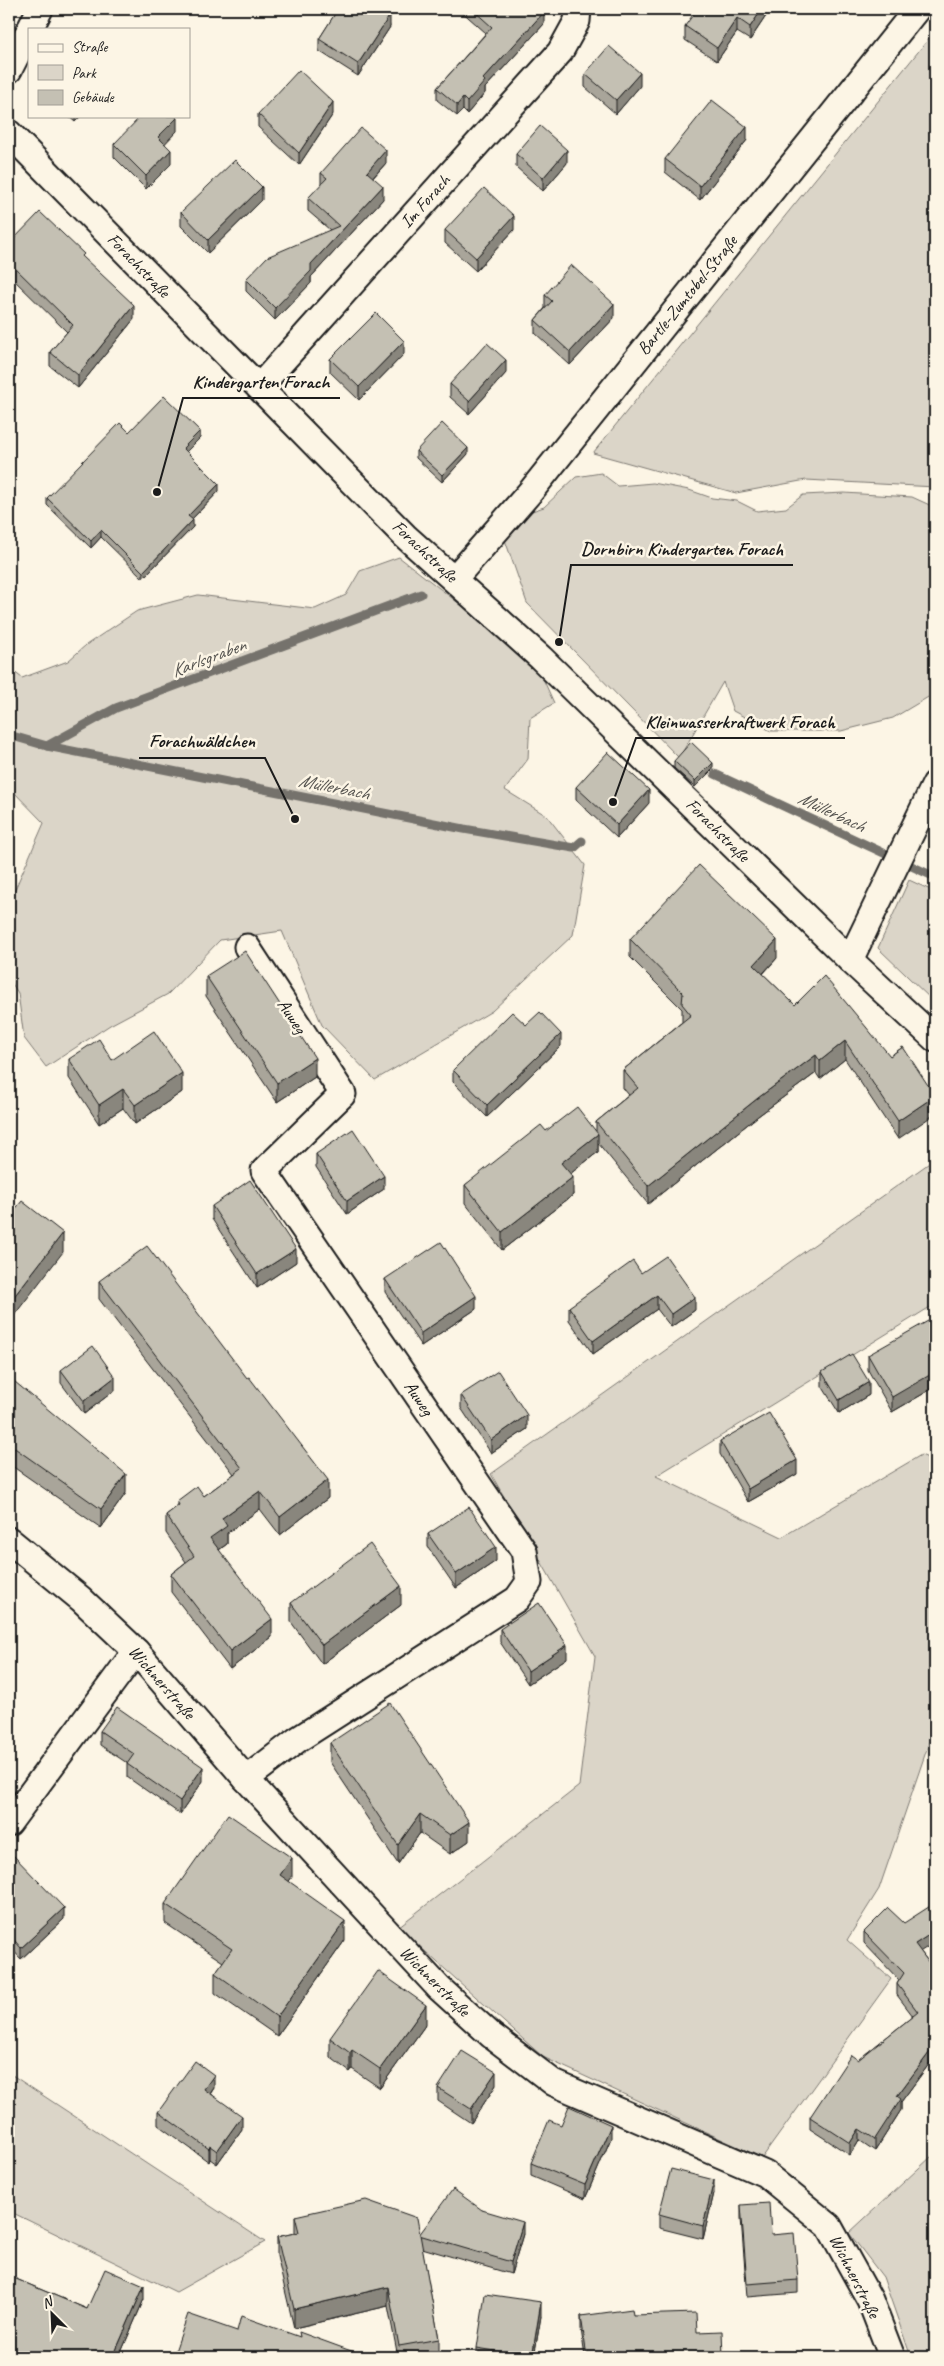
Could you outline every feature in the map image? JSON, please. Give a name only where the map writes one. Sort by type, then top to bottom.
[{"type":"street","points":[[30,28],[40,9]]},
{"type":"street","name":"Im Forach","points":[[259,387],[560,52],[577,21],[578,9]]},
{"type":"street","name":"Bartle-Zumtobel-Straße","points":[[454,579],[531,491],[917,9]]},
{"type":"street","points":[[9,70],[28,32]]},
{"type":"street","name":"Forachstraße","points":[[9,132],[405,536],[548,665],[850,960],[935,1039]]},
{"type":"street","points":[[850,960],[935,784]]},
{"type":"street","name":"Auweg","points":[[246,1778],[297,1740],[517,1599],[529,1582],[524,1551],[264,1171],[343,1094],[247,946]]},
{"type":"street","name":"Wichnerstraße","points":[[9,1540],[81,1599],[136,1650],[246,1778],[439,1988],[491,2035],[554,2083],[765,2174],[829,2226],[870,2300],[892,2357]]},
{"type":"street","points":[[9,1823],[136,1650]]},
{"type":"green space","points":[[935,31],[935,487],[806,480],[736,493],[593,453]]},
{"type":"green space","points":[[601,473],[618,486],[653,483],[689,490],[712,498],[737,501],[757,511],[786,508],[803,495],[844,493],[912,497],[934,507],[935,693],[893,718],[841,731],[771,731],[733,711],[723,682],[679,758],[527,603],[505,540],[526,513],[544,507],[576,477]]},
{"type":"green space","points":[[399,557],[461,605],[531,652],[554,703],[530,718],[528,759],[505,790],[547,816],[585,865],[573,935],[492,1011],[375,1080],[322,1025],[282,931],[220,940],[168,994],[110,1025],[46,1067],[24,1038],[18,993],[9,979],[9,903],[44,823],[9,787],[9,668],[22,678],[68,661],[86,645],[137,611],[198,595],[315,609],[346,595],[360,571]]},
{"type":"green space","points":[[909,880],[935,892],[935,1003],[878,948]]},
{"type":"green space","points":[[935,1159],[935,1304],[656,1476],[782,1537],[921,1455],[935,1461],[935,1735],[932,1734],[879,1889],[847,1940],[891,1979],[762,2158],[543,2057],[398,1927],[579,1786],[595,1656],[491,1474]]},
{"type":"green space","points":[[9,2073],[265,2242],[176,2292],[9,2211]]},
{"type":"green space","points":[[932,2156],[935,2159],[935,2357],[911,2357],[883,2277],[849,2233]]},
{"type":"building","points":[[338,9],[384,9],[390,15],[358,64],[319,39]]},
{"type":"building","points":[[472,9],[541,9],[544,12],[483,79],[485,81],[467,102],[463,98],[457,105],[437,88],[492,27]]},
{"type":"building","points":[[697,9],[762,9],[750,27],[737,18],[717,48],[685,26]]},
{"type":"building","points":[[609,46],[640,73],[616,100],[585,74]]},
{"type":"building","points":[[299,70],[333,102],[299,153],[258,114]]},
{"type":"building","points":[[712,100],[747,127],[700,186],[665,159]]},
{"type":"building","points":[[139,118],[177,118],[158,137],[171,150],[146,176],[114,144]]},
{"type":"building","points":[[540,126],[567,150],[543,178],[516,154]]},
{"type":"building","points":[[361,128],[386,150],[367,172],[383,186],[311,264],[311,271],[275,308],[246,279],[267,257],[339,226],[308,198],[327,178],[321,173]]},
{"type":"building","points":[[235,160],[262,187],[208,240],[181,212]]},
{"type":"building","points":[[484,188],[514,216],[476,258],[445,230]]},
{"type":"building","points":[[40,212],[84,254],[82,256],[134,305],[78,375],[50,352],[73,325],[9,262],[9,244]]},
{"type":"building","points":[[571,265],[614,304],[570,352],[535,320],[552,301],[545,295]]},
{"type":"building","points":[[376,313],[404,341],[359,387],[330,359]]},
{"type":"building","points":[[487,343],[506,360],[469,401],[450,384]]},
{"type":"building","points":[[164,396],[200,431],[183,448],[219,484],[188,516],[193,520],[143,572],[101,530],[91,541],[47,498],[120,423],[129,432]]},
{"type":"building","points":[[442,423],[468,448],[442,475],[416,451]]},
{"type":"building","points":[[691,742],[713,763],[695,781],[674,761]]},
{"type":"building","points":[[608,752],[649,790],[617,825],[576,787]]},
{"type":"building","points":[[699,865],[777,940],[754,965],[795,1005],[824,976],[890,1056],[903,1047],[935,1096],[898,1121],[845,1041],[820,1061],[816,1055],[758,1098],[648,1186],[596,1122],[638,1088],[623,1070],[691,1015],[682,1004],[683,993],[630,939]]},
{"type":"building","points":[[245,951],[315,1058],[277,1083],[206,976]]},
{"type":"building","points":[[512,1012],[526,1025],[540,1012],[561,1034],[487,1105],[453,1070]]},
{"type":"building","points":[[154,1031],[182,1073],[135,1105],[123,1089],[99,1105],[69,1059],[99,1039],[112,1060]]},
{"type":"building","points":[[577,1107],[598,1134],[561,1163],[573,1177],[502,1232],[465,1185],[541,1125],[546,1131]]},
{"type":"building","points":[[353,1129],[384,1176],[347,1201],[316,1154]]},
{"type":"building","points":[[250,1180],[296,1249],[257,1274],[212,1206]]},
{"type":"building","points":[[22,1201],[63,1233],[9,1303],[9,1217]]},
{"type":"building","points":[[441,1242],[476,1296],[421,1333],[385,1279]]},
{"type":"building","points":[[147,1246],[247,1378],[249,1377],[328,1480],[280,1517],[260,1491],[222,1518],[227,1526],[210,1538],[272,1619],[230,1651],[171,1574],[194,1556],[166,1515],[179,1505],[177,1501],[197,1486],[204,1496],[242,1468],[99,1281]]},
{"type":"building","points":[[666,1256],[695,1297],[671,1314],[657,1295],[593,1341],[569,1307],[633,1261],[641,1273]]},
{"type":"building","points":[[935,1317],[935,1369],[933,1370],[935,1372],[892,1397],[868,1355]]},
{"type":"building","points":[[93,1346],[115,1377],[84,1401],[61,1370]]},
{"type":"building","points":[[852,1354],[869,1382],[839,1400],[822,1372]]},
{"type":"building","points":[[498,1371],[527,1415],[491,1440],[461,1395]]},
{"type":"building","points":[[9,1377],[126,1474],[101,1509],[9,1444]]},
{"type":"building","points":[[769,1413],[797,1460],[748,1489],[720,1441]]},
{"type":"building","points":[[469,1507],[496,1547],[456,1574],[428,1534]]},
{"type":"building","points":[[370,1544],[401,1586],[322,1645],[291,1603]]},
{"type":"building","points":[[539,1603],[567,1645],[528,1671],[500,1629]]},
{"type":"building","points":[[390,1703],[469,1822],[450,1835],[420,1814],[398,1845],[330,1743]]},
{"type":"building","points":[[117,1707],[203,1767],[180,1801],[127,1764],[134,1754],[100,1731]]},
{"type":"building","points":[[228,1814],[292,1858],[280,1875],[345,1921],[277,2017],[215,1973],[232,1949],[165,1904]]},
{"type":"building","points":[[13,1855],[64,1908],[21,1948],[9,1934],[9,1902],[13,1898],[9,1893],[9,1859]]},
{"type":"building","points":[[935,1903],[935,1931],[915,1944],[935,1971],[935,2045],[897,2096],[901,2099],[875,2139],[859,2129],[850,2143],[810,2117],[851,2055],[858,2060],[918,2012],[897,1984],[904,1973],[864,1932],[888,1908],[904,1923]]},
{"type":"building","points":[[378,1971],[426,2005],[380,2069],[352,2050],[350,2053],[330,2038]]},
{"type":"building","points":[[462,2051],[496,2072],[471,2109],[438,2088]]},
{"type":"building","points":[[195,2061],[214,2075],[204,2089],[242,2116],[217,2151],[210,2146],[209,2149],[158,2112]]},
{"type":"building","points":[[569,2106],[611,2125],[585,2185],[531,2163],[549,2120],[561,2125]]},
{"type":"building","points":[[671,2169],[714,2180],[703,2226],[659,2214]]},
{"type":"building","points":[[453,2189],[482,2210],[523,2222],[511,2262],[419,2235]]},
{"type":"building","points":[[366,2200],[417,2218],[439,2339],[399,2346],[388,2287],[294,2309],[277,2237],[299,2232],[295,2216]]},
{"type":"building","points":[[769,2203],[771,2235],[794,2233],[798,2280],[747,2284],[741,2205]]},
{"type":"building","points":[[105,2269],[144,2286],[113,2357],[26,2357],[9,2350],[9,2276],[87,2309]]},
{"type":"building","points":[[485,2294],[541,2302],[532,2357],[477,2348]]},
{"type":"building","points":[[632,2309],[633,2315],[696,2313],[697,2332],[722,2331],[723,2357],[587,2357],[581,2316]]},
{"type":"building","points":[[188,2314],[237,2331],[241,2316],[300,2337],[299,2332],[365,2356],[173,2357]]},
{"type":"waterway","name":"Karlsgraben","points":[[9,735],[47,746],[116,708],[421,594]]},
{"type":"waterway","name":"Müllerbach","points":[[47,746],[464,829],[574,848],[582,841]]},
{"type":"waterway","name":"Müllerbach","points":[[715,774],[935,877]]},
{"type":"place","name":"Kindergarten Forach","points":[[157,492]]},
{"type":"place","name":"Dornbirn Kindergarten Forach","points":[[559,642]]},
{"type":"place","name":"Kleinwasserkraftwerk Forach","points":[[613,802]]},
{"type":"place","name":"Forachwäldchen","points":[[295,819]]}]
